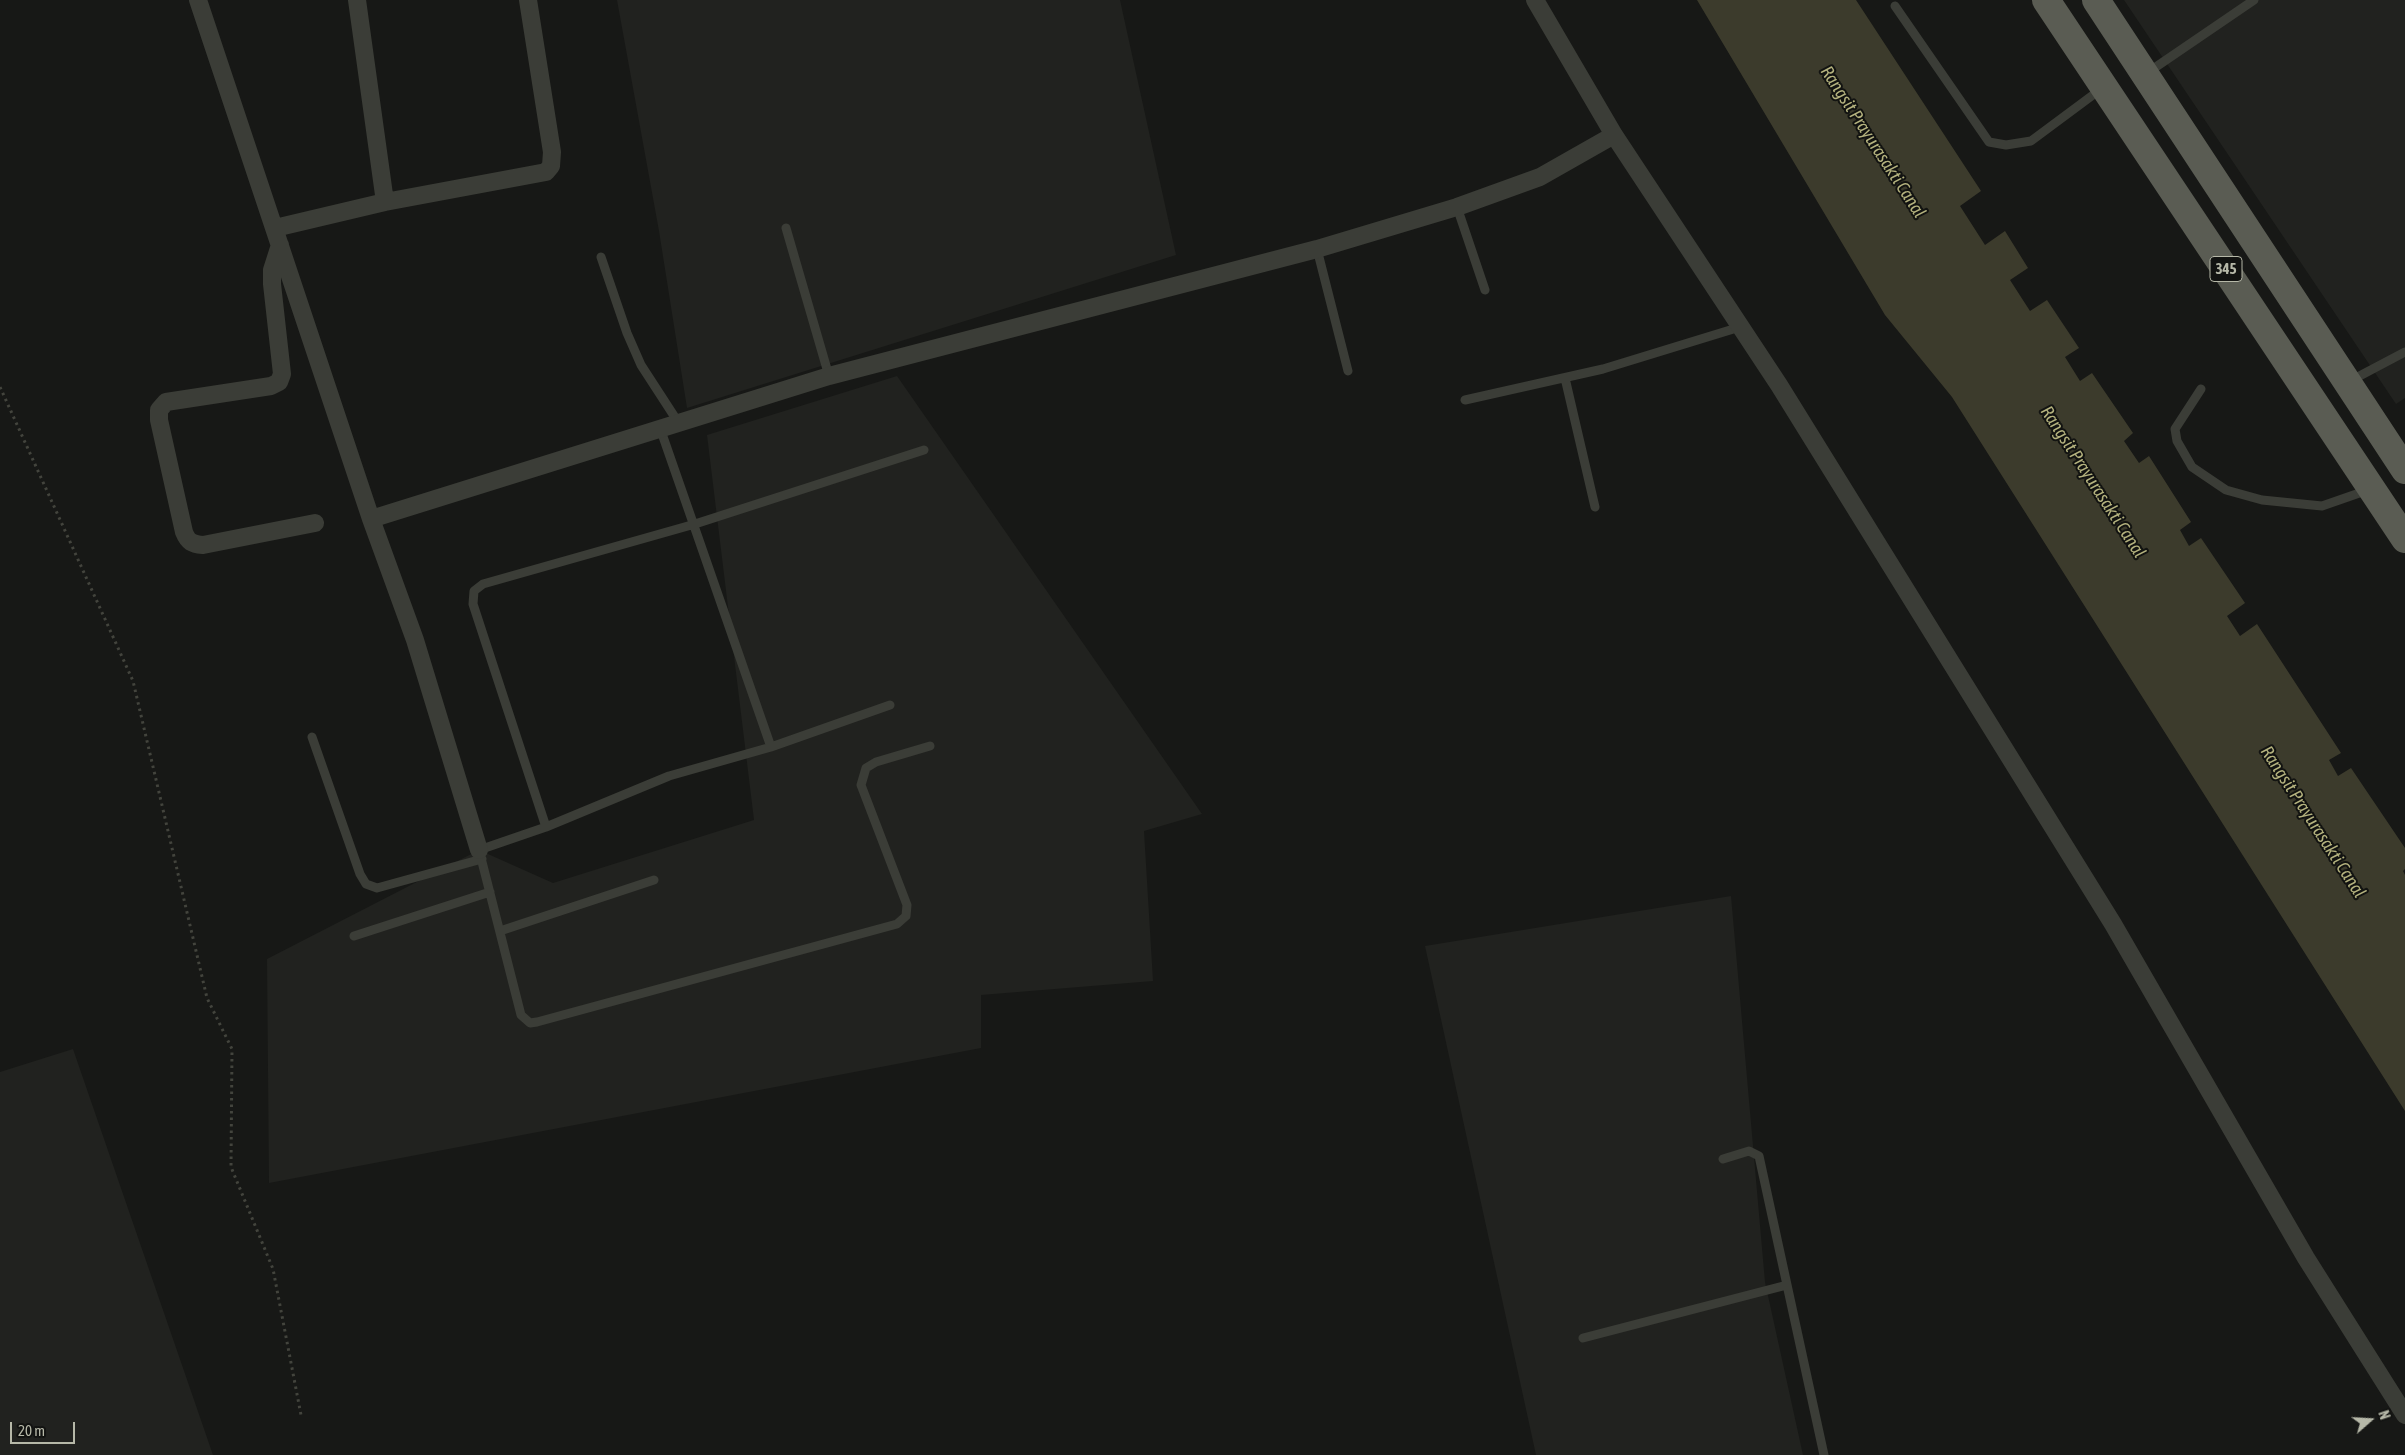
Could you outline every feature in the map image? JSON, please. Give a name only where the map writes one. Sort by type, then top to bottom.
[{"type":"main road","name":"345","points":[[2046,0],[2405,539]]},
{"type":"main road","name":"345","points":[[2096,0],[2405,470]]},
{"type":"street","points":[[198,0],[371,519],[415,640],[481,855]]},
{"type":"street","points":[[357,0],[385,202]]},
{"type":"street","points":[[278,236],[385,202],[546,172],[551,166],[552,152],[528,0]]},
{"type":"street","points":[[1535,0],[1614,135],[1822,455],[2113,924],[2306,1258],[2405,1415]]},
{"type":"street","points":[[371,519],[828,376],[1317,248],[1457,206],[1540,176],[1614,135]]},
{"type":"street","points":[[278,236],[272,277],[282,374],[279,382],[271,386],[166,402],[159,410],[159,420],[184,532],[187,540],[193,544],[203,545],[315,523]]},
{"type":"lane","points":[[2144,75],[2254,0]]},
{"type":"lane","points":[[1895,6],[1989,142],[2006,146],[2031,141],[2104,86]]},
{"type":"lane","points":[[1457,206],[1485,290]]},
{"type":"lane","points":[[786,228],[828,376]]},
{"type":"lane","points":[[1317,248],[1348,372]]},
{"type":"lane","points":[[601,257],[627,333],[641,365],[678,422]]},
{"type":"lane","points":[[1465,400],[1603,369],[1740,327]]},
{"type":"lane","points":[[2347,383],[2405,352]]},
{"type":"lane","points":[[1565,378],[1595,506]]},
{"type":"lane","points":[[2201,389],[2175,429],[2177,441],[2192,467],[2226,490],[2262,500],[2322,506],[2372,489]]},
{"type":"lane","points":[[660,428],[695,524],[771,747]]},
{"type":"lane","points":[[546,827],[473,604],[474,590],[483,584],[695,524],[924,450]]},
{"type":"lane","points":[[312,737],[360,874],[366,884],[377,888],[481,855],[668,776],[771,747],[890,705]]},
{"type":"lane","points":[[481,855],[521,1015],[530,1023],[897,924],[906,916],[907,904],[861,785],[866,768],[876,762],[930,746]]},
{"type":"lane","points":[[500,931],[654,880]]},
{"type":"lane","points":[[354,936],[490,892]]},
{"type":"lane","points":[[1722,1159],[1749,1151],[1759,1156],[1824,1455]]},
{"type":"lane","points":[[1584,1338],[1787,1285]]},
{"type":"path","points":[[0,387],[133,681],[207,998],[232,1049],[231,1167],[273,1269],[301,1415]]},
{"type":"shaded area","points":[[617,0],[1120,0],[1176,255],[687,408],[659,231]]},
{"type":"shaded area","points":[[2124,0],[2405,0],[2405,398],[2396,404]]},
{"type":"shaded area","points":[[897,376],[1202,814],[1144,831],[1153,981],[981,995],[981,1048],[269,1183],[267,959],[479,850],[553,883],[754,820],[707,435]]},
{"type":"shaded area","points":[[1731,896],[1765,1282],[1803,1455],[1536,1455],[1425,946]]},
{"type":"shaded area","points":[[73,1049],[213,1455],[0,1455],[0,1072]]},
{"type":"water","name":"Rangsit Prayurasakti Canal","points":[[1697,0],[1856,0],[1981,191],[1960,206],[1985,245],[2005,231],[2028,268],[2010,280],[2030,311],[2047,300],[2079,348],[2065,357],[2080,381],[2092,373],[2133,433],[2124,441],[2139,463],[2149,456],[2191,522],[2180,530],[2189,546],[2201,538],[2245,603],[2227,616],[2240,636],[2257,624],[2341,753],[2329,760],[2338,776],[2351,768],[2405,848],[2405,869],[2403,871],[2405,875],[2405,1111],[1952,397],[1885,315]]}]
